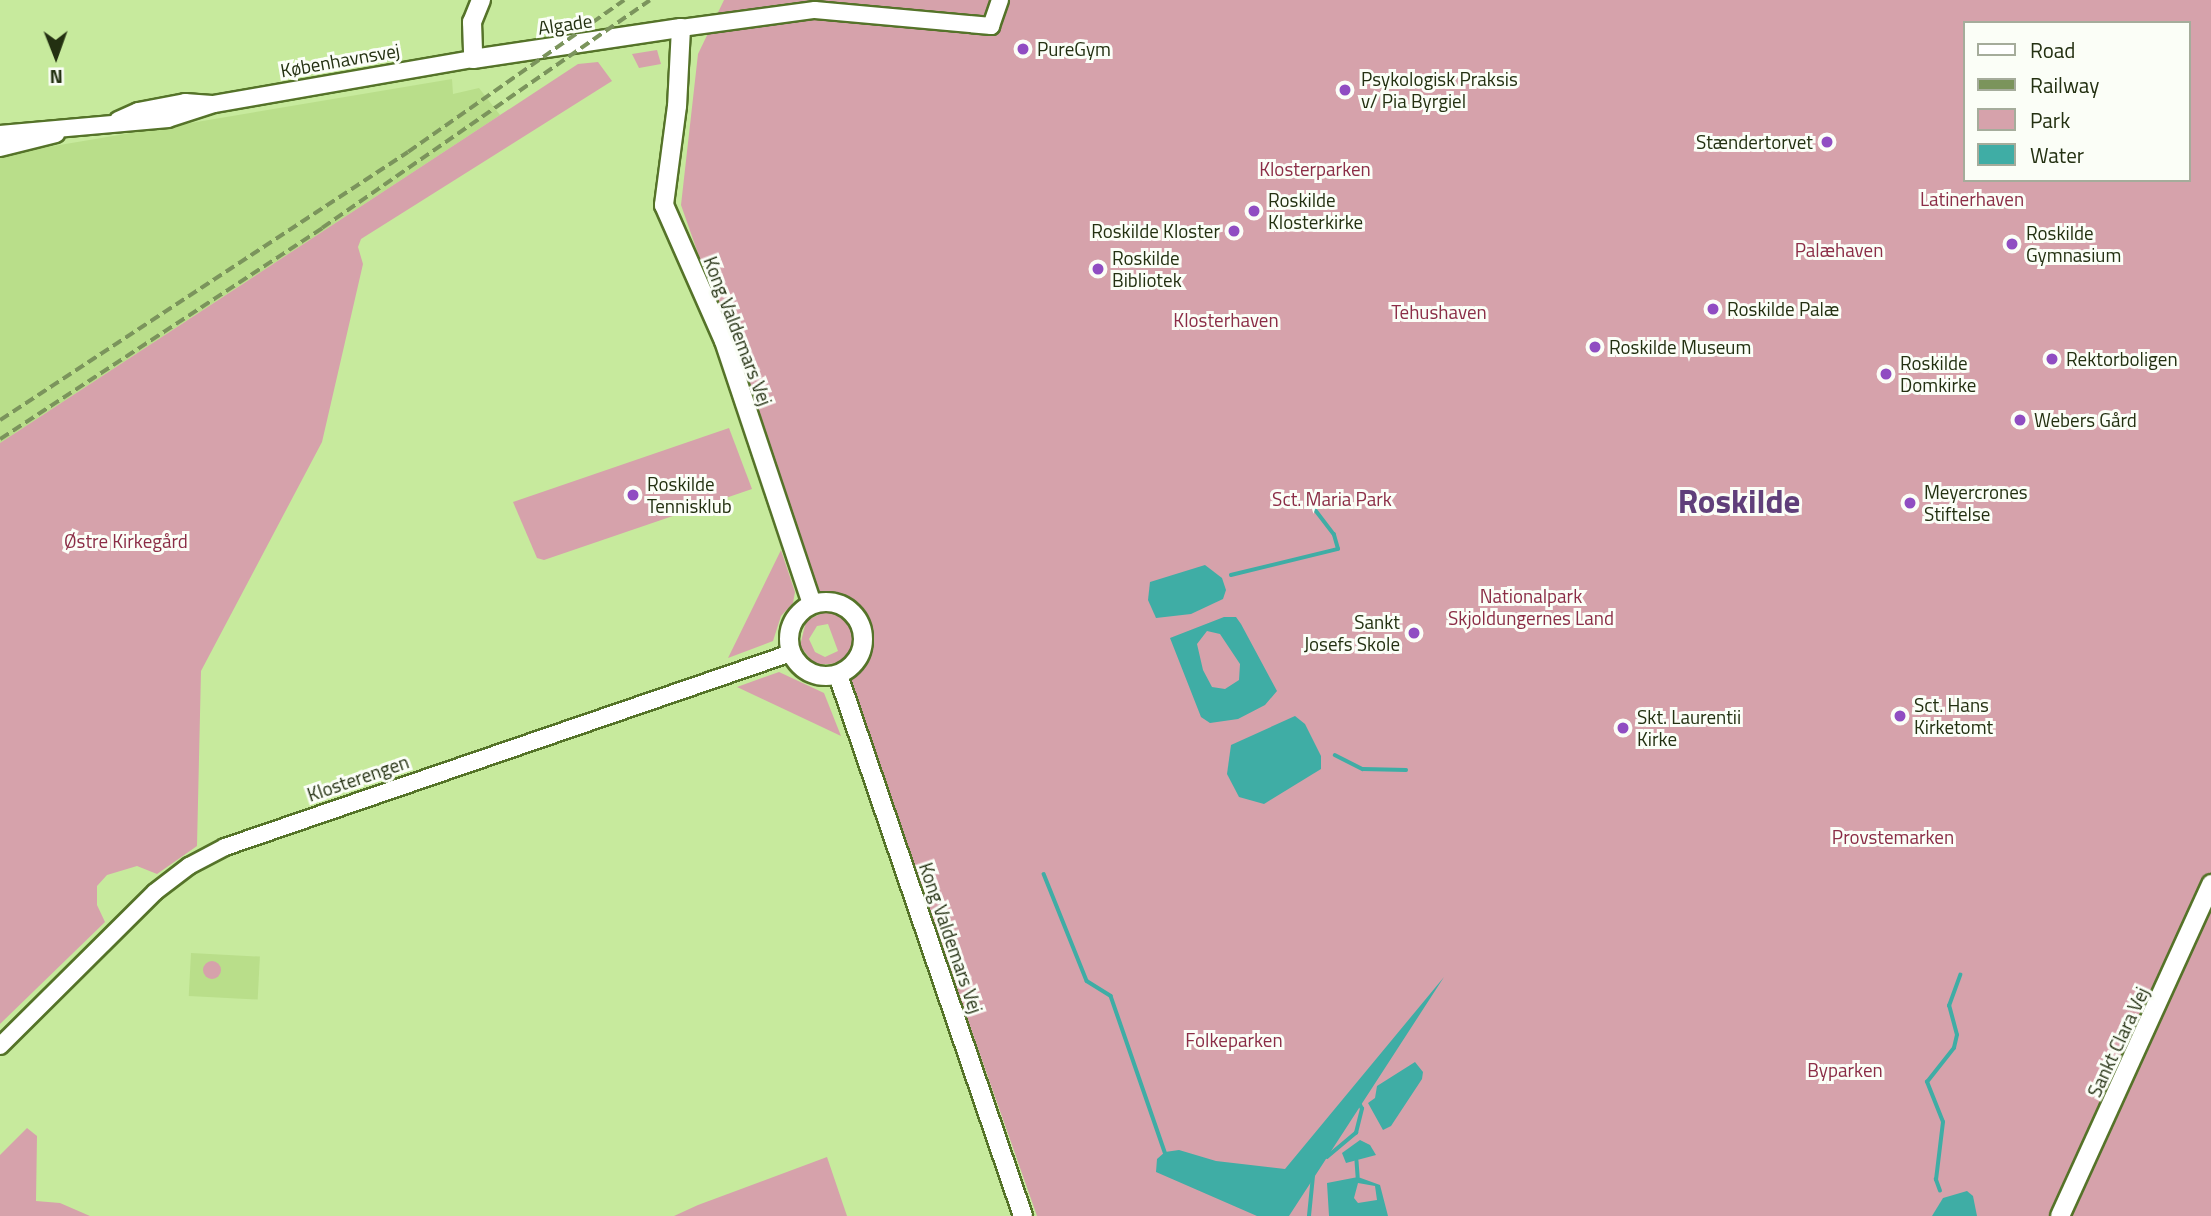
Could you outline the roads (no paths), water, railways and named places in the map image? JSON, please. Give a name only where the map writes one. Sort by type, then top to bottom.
[{"type":"main road","points":[[473,59],[472,22],[481,0]]},
{"type":"main road","name":"Algade","points":[[473,59],[681,28]]},
{"type":"main road","name":"Kong Valdemars Vej","points":[[681,28],[677,106],[664,205],[724,341],[812,604]]},
{"type":"main road","points":[[812,604],[841,604],[862,629],[860,654],[838,675],[815,675],[791,653],[790,630],[802,610],[812,604]]},
{"type":"main road","name":"Kong Valdemars Vej","points":[[838,675],[1023,1216]]},
{"type":"main road","name":"Sankt Clara Vej","points":[[2060,1216],[2211,884]]},
{"type":"street","name":"Algade","points":[[681,28],[815,10],[995,24],[1000,0]]},
{"type":"street","name":"Københavnsvej","points":[[0,134],[112,122],[168,120],[215,104],[473,59]]},
{"type":"street","name":"Københavnsvej","points":[[0,148],[72,128]]},
{"type":"street","name":"Klosterengen","points":[[0,1046],[155,892],[189,866],[225,847],[791,653]]},
{"type":"water","points":[[1205,565],[1222,578],[1226,590],[1223,599],[1191,614],[1156,618],[1148,600],[1150,582]]},
{"type":"water","points":[[1224,617],[1236,617],[1277,691],[1265,705],[1238,719],[1210,723],[1201,717],[1170,638]],"holes":[[[1207,631],[1220,634],[1240,664],[1239,680],[1225,689],[1212,687],[1203,670],[1197,644]]]},
{"type":"water","points":[[1295,716],[1305,724],[1321,756],[1321,769],[1264,804],[1239,797],[1227,774],[1231,745]]},
{"type":"water","points":[[1444,977],[1289,1216],[1257,1216],[1156,1172],[1157,1159],[1165,1152],[1179,1150],[1216,1161],[1285,1169]]},
{"type":"water","points":[[1415,1062],[1423,1072],[1422,1079],[1391,1126],[1383,1130],[1368,1103],[1375,1098],[1377,1086]]},
{"type":"water","points":[[1360,1140],[1370,1145],[1376,1155],[1346,1163],[1342,1153]]},
{"type":"water","points":[[1358,1177],[1380,1185],[1388,1216],[1329,1216],[1327,1183]],"holes":[[[1358,1183],[1375,1186],[1377,1200],[1358,1203],[1354,1198]]]},
{"type":"water","points":[[1967,1191],[1973,1196],[1977,1216],[1932,1216],[1943,1198]]},
{"type":"waterway","points":[[1231,575],[1338,549],[1334,535],[1308,501]]},
{"type":"waterway","points":[[1335,755],[1363,769],[1406,770]]},
{"type":"waterway","points":[[1044,874],[1087,981],[1111,996],[1165,1152]]},
{"type":"waterway","points":[[1940,1191],[1936,1180],[1943,1122],[1927,1082],[1954,1048],[1957,1035],[1949,1006],[1960,975]]},
{"type":"waterway","points":[[1327,1157],[1356,1133],[1362,1109],[1359,1103]]},
{"type":"waterway","points":[[1357,1161],[1358,1177]]},
{"type":"waterway","points":[[1309,1216],[1313,1176]]},
{"type":"railway","points":[[0,420],[408,152],[624,0]]},
{"type":"railway","points":[[0,439],[322,228],[650,0]]},
{"type":"place","name":"PureGym","points":[[1023,49]]},
{"type":"place","name":"Psykologisk Praksis v/ Pia Byrgiel","points":[[1345,90]]},
{"type":"place","name":"Stændertorvet","points":[[1827,142]]},
{"type":"place","name":"Roskilde Klosterkirke","points":[[1254,211]]},
{"type":"place","name":"Roskilde Kloster","points":[[1234,231]]},
{"type":"place","name":"Roskilde Gymnasium","points":[[2012,244]]},
{"type":"place","name":"Roskilde Bibliotek","points":[[1098,269]]},
{"type":"place","name":"Roskilde Palæ","points":[[1713,309]]},
{"type":"place","name":"Roskilde Museum","points":[[1595,347]]},
{"type":"place","name":"Rektorboligen","points":[[2052,359]]},
{"type":"place","name":"Roskilde Domkirke","points":[[1886,374]]},
{"type":"place","name":"Webers Gård","points":[[2020,420]]},
{"type":"place","name":"Roskilde Tennisklub","points":[[633,495]]},
{"type":"place","name":"Meyercrones Stiftelse","points":[[1910,503]]},
{"type":"place","name":"Sankt Josefs Skole","points":[[1414,633]]},
{"type":"place","name":"Sct. Hans Kirketomt","points":[[1900,716]]},
{"type":"place","name":"Skt. Laurentii Kirke","points":[[1623,728]]},
{"type":"district","name":"Roskilde","points":[[1739,502]]},
{"type":"park label","name":"Klosterparken","points":[[1315,169]]},
{"type":"park label","name":"Latinerhaven","points":[[1972,199]]},
{"type":"park label","name":"Palæhaven","points":[[1839,250]]},
{"type":"park label","name":"Tehushaven","points":[[1439,312]]},
{"type":"park label","name":"Klosterhaven","points":[[1226,320]]},
{"type":"park label","name":"Sct. Maria Park","points":[[1332,499]]},
{"type":"park label","name":"Østre Kirkegård","points":[[126,541]]},
{"type":"park label","name":"Nationalpark Skjoldungernes Land","points":[[1531,607]]},
{"type":"park label","name":"Provstemarken","points":[[1893,837]]},
{"type":"park label","name":"Folkeparken","points":[[1234,1040]]},
{"type":"park label","name":"Byparken","points":[[1845,1070]]}]
